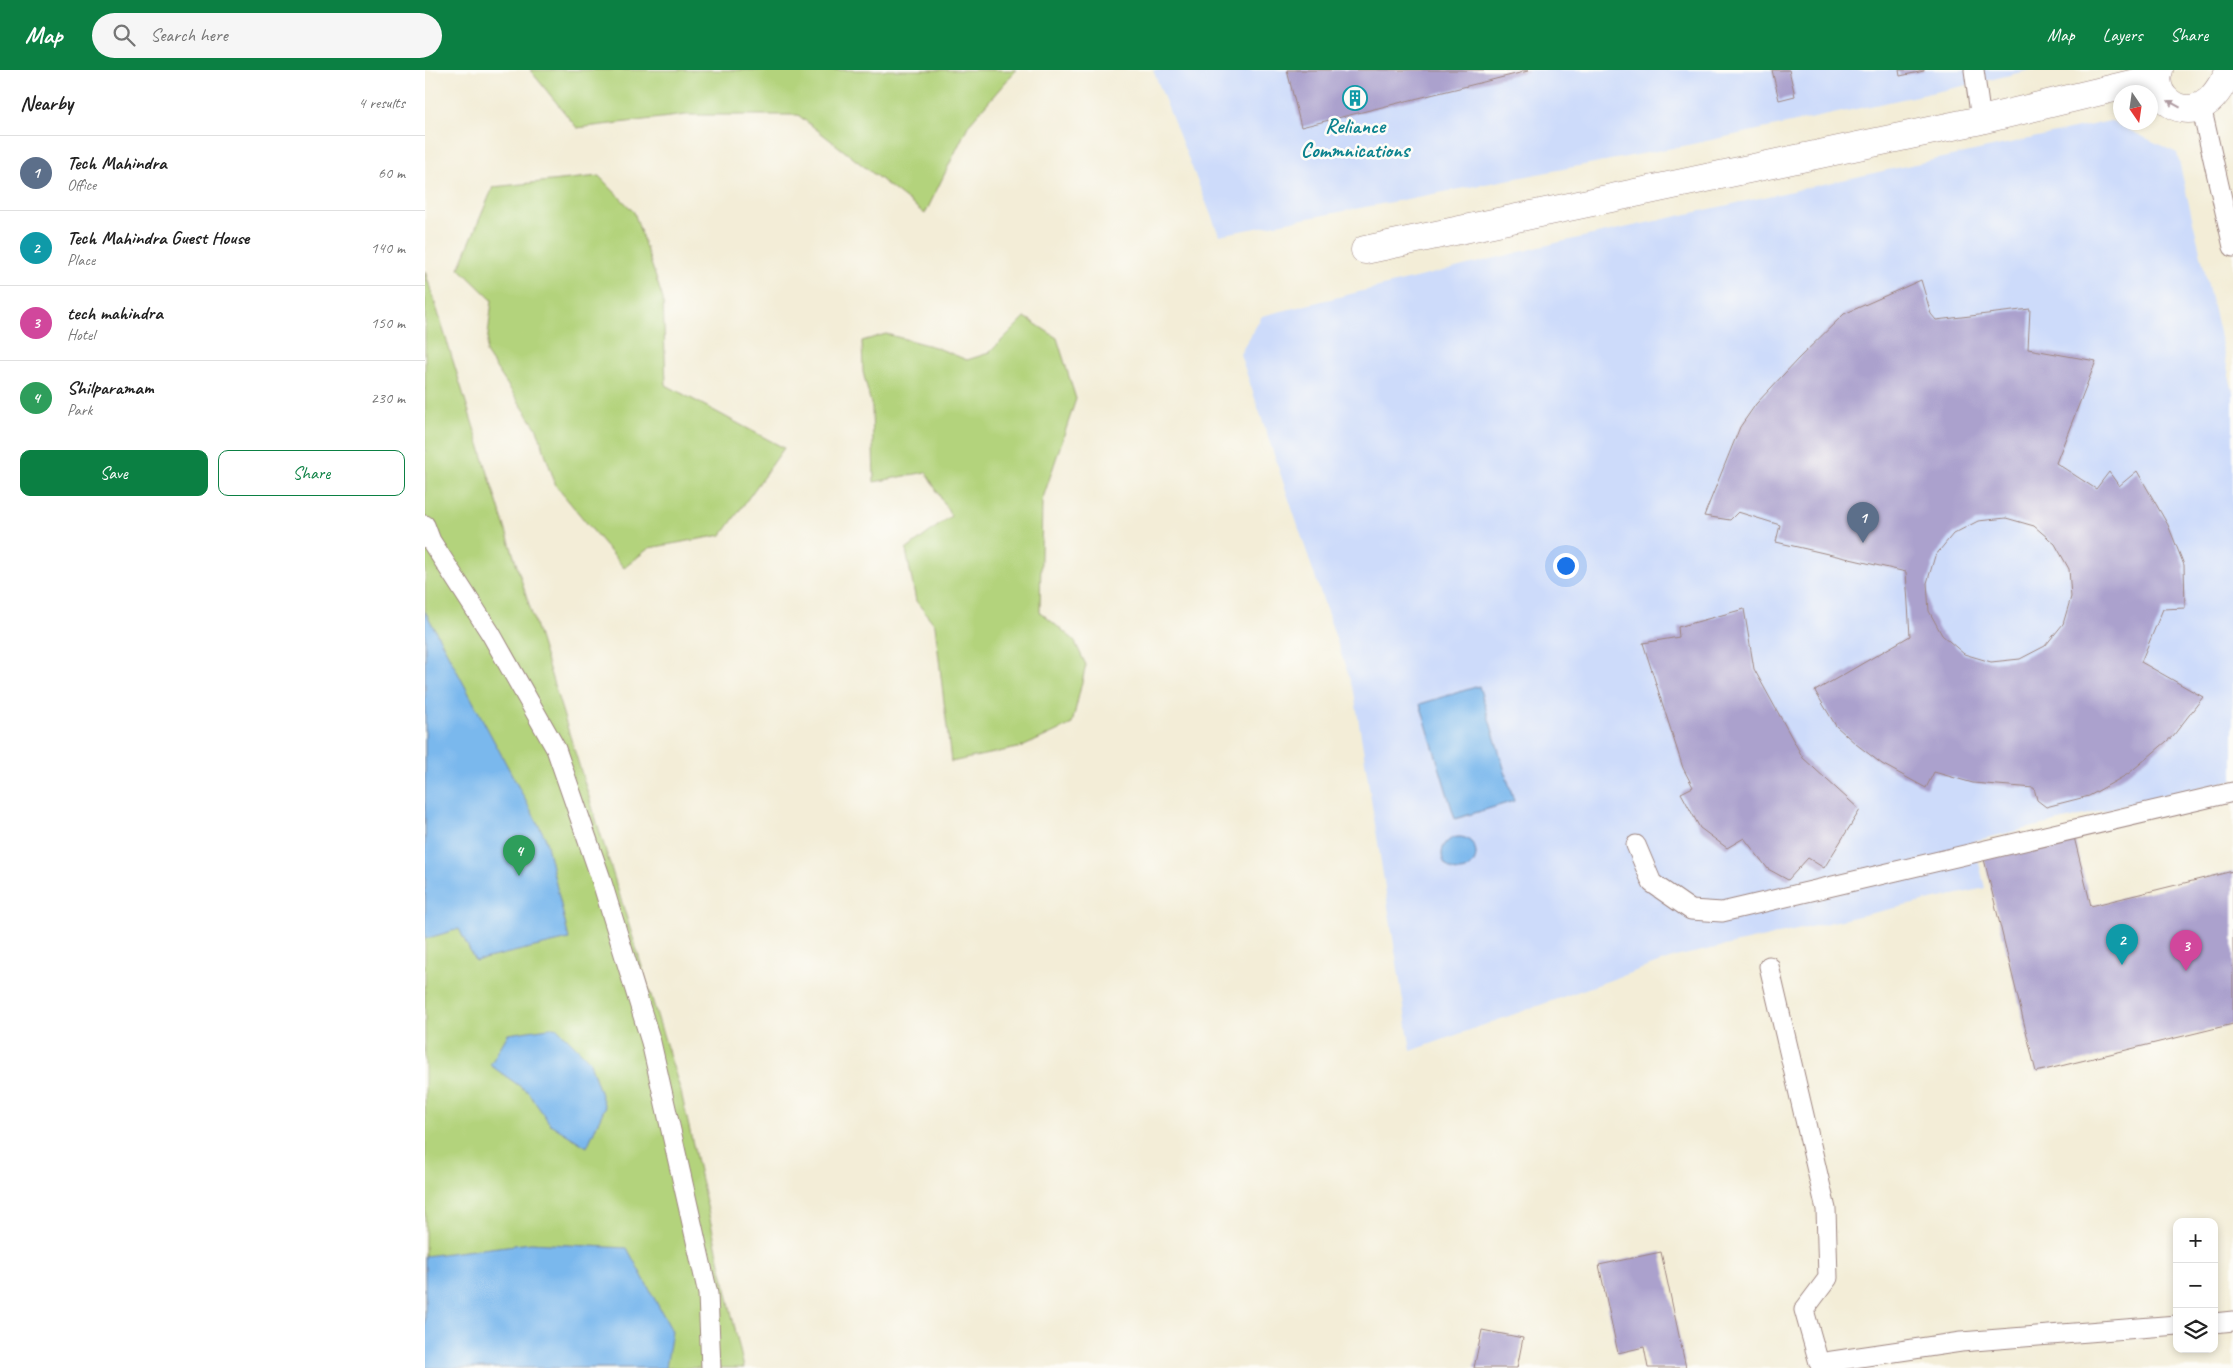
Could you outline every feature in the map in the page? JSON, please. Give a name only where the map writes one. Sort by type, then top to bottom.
[{"type":"street","points":[[1365,250],[1981,120],[2157,74],[2159,93],[2172,105],[2185,109],[2201,106],[2212,98],[2230,70]]},
{"type":"lane","points":[[1974,70],[1981,120]]},
{"type":"lane","points":[[2201,106],[2233,247]]},
{"type":"lane","points":[[425,525],[431,540],[491,634],[557,749],[600,876],[651,1042],[706,1284],[711,1368]]},
{"type":"lane","points":[[1636,845],[1652,883],[1691,910],[1721,912],[2233,792]]},
{"type":"lane","points":[[1769,966],[1826,1209],[1828,1278],[1804,1310],[1819,1363],[1961,1342],[2173,1326]]},
{"type":"lane","points":[[2218,1323],[2233,1321]]},
{"type":"shaded area","points":[[1153,70],[2030,70],[1683,146],[1219,235]]},
{"type":"shaded area","points":[[2110,121],[2113,122],[2113,130],[2129,130],[2177,153],[2233,392],[2233,780],[1974,841],[1985,888],[1675,957],[1411,1051],[1354,692],[1240,354],[1262,316],[1556,243]]},
{"type":"green space","points":[[530,70],[1016,70],[969,124],[925,214],[798,115],[686,115],[577,128]]},
{"type":"green space","points":[[599,176],[634,212],[663,299],[666,385],[784,448],[722,535],[649,548],[624,568],[556,486],[537,429],[486,353],[492,300],[459,268],[493,187]]},
{"type":"green space","points":[[425,271],[681,1092],[744,1368],[425,1368]]},
{"type":"green space","points":[[1025,317],[1057,338],[1076,399],[1042,501],[1040,612],[1074,640],[1086,665],[1072,724],[1022,747],[951,762],[935,625],[916,601],[906,550],[951,516],[926,472],[874,482],[872,408],[863,372],[862,341],[886,334],[935,347],[967,360],[989,353]]},
{"type":"water","points":[[425,611],[545,837],[569,939],[475,961],[459,929],[425,939]]},
{"type":"water","points":[[1479,686],[1514,801],[1455,819],[1420,704]]},
{"type":"water","points":[[1459,837],[1466,838],[1471,842],[1475,847],[1475,861],[1471,866],[1466,870],[1459,871],[1452,870],[1447,866],[1443,861],[1442,854],[1443,847],[1447,842],[1452,838]]},
{"type":"water","points":[[556,1027],[589,1060],[605,1107],[587,1147],[550,1124],[528,1092],[490,1065],[508,1034]]},
{"type":"water","points":[[531,1243],[627,1248],[672,1331],[666,1368],[425,1368],[425,1256]]},
{"type":"building","name":"Reliance Commnications","points":[[1287,70],[1528,70],[1528,71],[1301,127]]},
{"type":"building","points":[[1772,70],[1789,70],[1795,96],[1779,100]]},
{"type":"building","points":[[1899,70],[1924,70],[1924,71],[1900,76]]},
{"type":"building","points":[[1921,280],[1931,314],[1936,320],[2030,309],[2028,349],[2096,361],[2056,463],[2096,489],[2109,472],[2119,486],[2137,471],[2168,525],[2184,565],[2185,608],[2163,609],[2141,662],[2203,697],[2173,736],[2128,774],[2089,796],[2046,807],[2037,800],[2034,788],[1973,783],[1934,772],[1926,788],[1882,764],[1836,726],[1815,691],[1910,636],[1906,572],[1776,542],[1780,525],[1738,512],[1730,520],[1704,516],[1740,427],[1756,404],[1844,314]],"holes":[[[2006,518],[2034,526],[2055,544],[2069,569],[2071,597],[2063,624],[2045,646],[2020,659],[1991,662],[1964,654],[1942,635],[1929,611],[1927,583],[1935,556],[1953,534],[1978,521]]]},
{"type":"building","points":[[1744,609],[1754,669],[1803,758],[1860,810],[1824,868],[1808,858],[1788,880],[1768,869],[1744,838],[1727,848],[1700,828],[1681,793],[1693,787],[1683,768],[1643,643],[1679,637],[1678,627]]},
{"type":"building","points":[[2074,837],[2091,906],[2233,871],[2233,1024],[2036,1072],[1984,859]]},
{"type":"building","points":[[1661,1252],[1686,1368],[1648,1368],[1644,1347],[1618,1353],[1599,1265]]},
{"type":"building","points":[[1482,1330],[1523,1338],[1517,1368],[1474,1368]]},
{"type":"place","name":"Reliance Commnications","points":[[1355,98]]},
{"type":"place","name":"Tech Mahindra","points":[[1863,543]]},
{"type":"place","name":"Shilparamam","points":[[519,876]]},
{"type":"place","name":"Tech Mahindra Guest House","points":[[2122,965]]},
{"type":"place","name":"tech mahindra","points":[[2186,971]]}]
